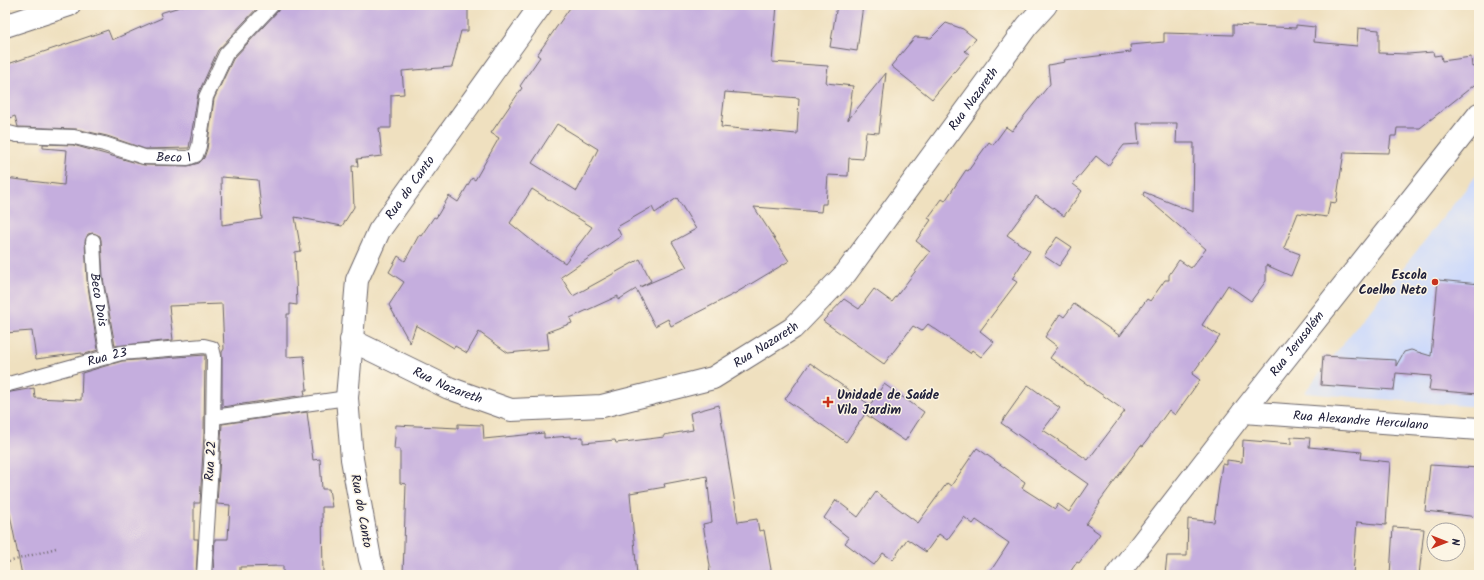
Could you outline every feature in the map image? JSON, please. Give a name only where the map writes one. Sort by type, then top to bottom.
[{"type":"street","points":[[5,26],[69,5]]},
{"type":"street","name":"Rua do Canto","points":[[375,575],[370,559],[352,459],[347,398],[357,280],[379,231],[541,5]]},
{"type":"street","name":"Rua Nazareth","points":[[351,340],[449,388],[511,410],[602,406],[713,378],[793,328],[846,273],[1027,26],[1046,5]]},
{"type":"street","name":"Rua Jerusalém","points":[[1117,575],[1243,412],[1479,114]]},
{"type":"street","name":"Rua Alexandre Herculano","points":[[1243,412],[1479,429]]},
{"type":"lane","name":"Beco 1","points":[[5,132],[16,135],[74,137],[104,144],[144,157],[188,158],[196,155],[200,146],[206,97],[226,54],[272,5]]},
{"type":"lane","name":"Beco Dois","points":[[93,241],[95,279],[108,357]]},
{"type":"lane","name":"Rua 23","points":[[5,386],[121,353],[196,346],[212,348]]},
{"type":"lane","name":"Rua 22","points":[[204,575],[214,417],[214,356],[212,348]]},
{"type":"lane","points":[[214,417],[347,398]]},
{"type":"path","points":[[5,563],[56,548]]},
{"type":"shaded area","name":"Escola Coelho Neto","points":[[1479,172],[1479,407],[1304,393]]},
{"type":"building","points":[[186,5],[260,5],[218,50],[198,94],[189,148],[145,149],[107,136],[76,129],[18,127],[15,116],[5,120],[5,81],[9,80],[5,65],[108,30],[112,40],[162,18],[160,13]]},
{"type":"building","points":[[280,5],[468,5],[468,31],[461,31],[452,67],[402,71],[404,94],[391,95],[391,128],[379,128],[382,156],[357,159],[358,166],[352,166],[354,207],[342,226],[295,217],[301,251],[295,252],[297,305],[290,304],[290,314],[287,314],[287,357],[304,356],[307,390],[304,390],[305,395],[222,407],[222,352],[224,349],[222,304],[169,306],[173,340],[115,346],[103,278],[101,240],[100,236],[93,233],[88,234],[85,241],[87,280],[98,350],[82,355],[82,353],[36,359],[32,331],[5,333],[5,178],[64,185],[67,150],[43,148],[43,144],[73,145],[144,165],[188,166],[199,163],[204,158],[207,149],[214,99],[233,59],[278,11]],"holes":[[[221,177],[258,180],[262,219],[222,225]]]},
{"type":"building","points":[[572,5],[777,5],[772,62],[828,66],[826,83],[853,86],[848,120],[886,73],[879,133],[866,132],[863,159],[849,158],[848,176],[828,175],[826,204],[822,204],[821,212],[754,207],[789,261],[734,294],[671,326],[668,319],[655,326],[636,289],[618,300],[618,296],[570,318],[572,323],[547,332],[549,349],[508,353],[479,332],[467,353],[455,346],[454,348],[416,325],[410,343],[389,305],[404,282],[389,272],[398,256],[405,261],[419,235],[421,236],[434,217],[436,218],[449,196],[458,202],[472,178],[475,180],[499,138],[491,133],[522,88],[520,86],[540,57],[537,55]],"holes":[[[725,92],[799,98],[797,134],[721,127]],[[557,124],[598,149],[577,191],[532,163]],[[532,189],[592,227],[565,263],[537,245],[510,223]],[[677,198],[696,229],[672,242],[687,267],[640,287],[651,281],[640,259],[573,296],[561,277],[621,236],[617,227],[652,207],[655,213]]]},
{"type":"building","points":[[837,5],[863,5],[857,51],[830,47]]},
{"type":"building","points":[[946,23],[963,29],[976,39],[965,51],[969,54],[932,99],[891,66],[915,37],[931,38]]},
{"type":"building","points":[[1233,25],[1296,28],[1296,25],[1315,27],[1314,42],[1357,46],[1358,28],[1379,30],[1379,53],[1408,54],[1433,52],[1434,56],[1441,55],[1442,61],[1471,57],[1472,67],[1476,66],[1478,82],[1420,128],[1397,128],[1396,136],[1391,136],[1389,153],[1344,152],[1336,203],[1330,202],[1327,217],[1298,213],[1284,248],[1300,254],[1291,276],[1266,265],[1266,281],[1251,301],[1228,285],[1202,325],[1220,336],[1192,374],[1200,380],[1175,415],[1169,410],[1099,502],[1100,503],[1086,524],[1100,534],[1079,563],[1077,562],[1068,575],[988,575],[1009,543],[976,520],[973,524],[964,517],[947,540],[939,534],[926,552],[907,539],[893,560],[883,553],[874,565],[845,543],[849,538],[824,518],[836,500],[858,517],[876,492],[918,523],[947,483],[951,486],[977,448],[1025,482],[1022,488],[1055,509],[1058,504],[1069,512],[1088,484],[1001,423],[1028,385],[1060,408],[1043,430],[1088,460],[1125,411],[1050,358],[1058,347],[1045,337],[1060,314],[1064,317],[1074,304],[1120,336],[1147,299],[1150,301],[1165,280],[1169,280],[1169,275],[1179,260],[1191,268],[1206,249],[1143,195],[1144,192],[1193,212],[1194,143],[1176,143],[1177,123],[1137,123],[1139,144],[1124,145],[1108,166],[1096,156],[1073,184],[1082,191],[1064,216],[1036,196],[1007,235],[1030,251],[1012,279],[1017,282],[980,331],[994,342],[981,357],[972,350],[970,353],[928,324],[922,331],[913,326],[884,364],[823,321],[844,299],[859,309],[874,289],[892,302],[930,252],[916,241],[931,220],[928,218],[942,199],[945,201],[966,170],[968,171],[989,142],[993,145],[1006,127],[1012,131],[1050,84],[1048,65],[1065,62],[1064,60],[1131,52],[1130,45],[1164,42],[1164,33],[1233,35]]},
{"type":"building","points":[[1057,237],[1072,247],[1059,266],[1044,256]]},
{"type":"building","points":[[1438,280],[1479,284],[1479,394],[1429,390],[1431,376],[1396,373],[1394,390],[1321,385],[1323,356],[1396,360],[1396,366],[1404,352],[1411,350],[1431,356]]},
{"type":"building","points":[[205,355],[204,433],[200,503],[194,503],[194,539],[198,539],[196,575],[22,575],[8,505],[5,505],[5,393],[34,388],[35,398],[81,400],[82,373],[122,361]]},
{"type":"building","name":"Unidade de Saúde Vila Jardim","points":[[810,363],[870,405],[884,384],[924,412],[905,441],[865,414],[846,442],[785,399]]},
{"type":"building","points":[[719,405],[738,522],[757,519],[759,531],[764,530],[772,575],[709,575],[710,566],[703,524],[712,522],[707,476],[664,484],[665,487],[630,493],[637,575],[403,575],[406,484],[400,483],[400,449],[394,449],[396,425],[458,428],[458,424],[483,425],[484,439],[544,433],[544,438],[571,436],[571,438],[583,437],[583,443],[615,440],[616,443],[664,437],[664,435],[693,430],[690,413]]},
{"type":"building","points":[[307,412],[313,460],[320,459],[322,489],[329,489],[332,507],[322,507],[323,575],[283,575],[283,566],[240,567],[240,575],[213,575],[215,539],[228,539],[230,505],[217,504],[222,424]]},
{"type":"building","points":[[1291,437],[1310,438],[1309,447],[1362,452],[1361,459],[1390,462],[1386,525],[1357,522],[1353,575],[1165,575],[1167,556],[1187,556],[1188,519],[1214,522],[1222,464],[1227,465],[1227,460],[1242,462],[1243,440],[1291,444]]},
{"type":"building","points":[[1430,465],[1479,468],[1479,517],[1425,511]]},
{"type":"building","points":[[1393,527],[1424,529],[1419,575],[1390,575]]},
{"type":"place","name":"Escola Coelho Neto","points":[[1435,282]]},
{"type":"place","name":"Unidade de Saúde Vila Jardim","points":[[828,402]]}]
